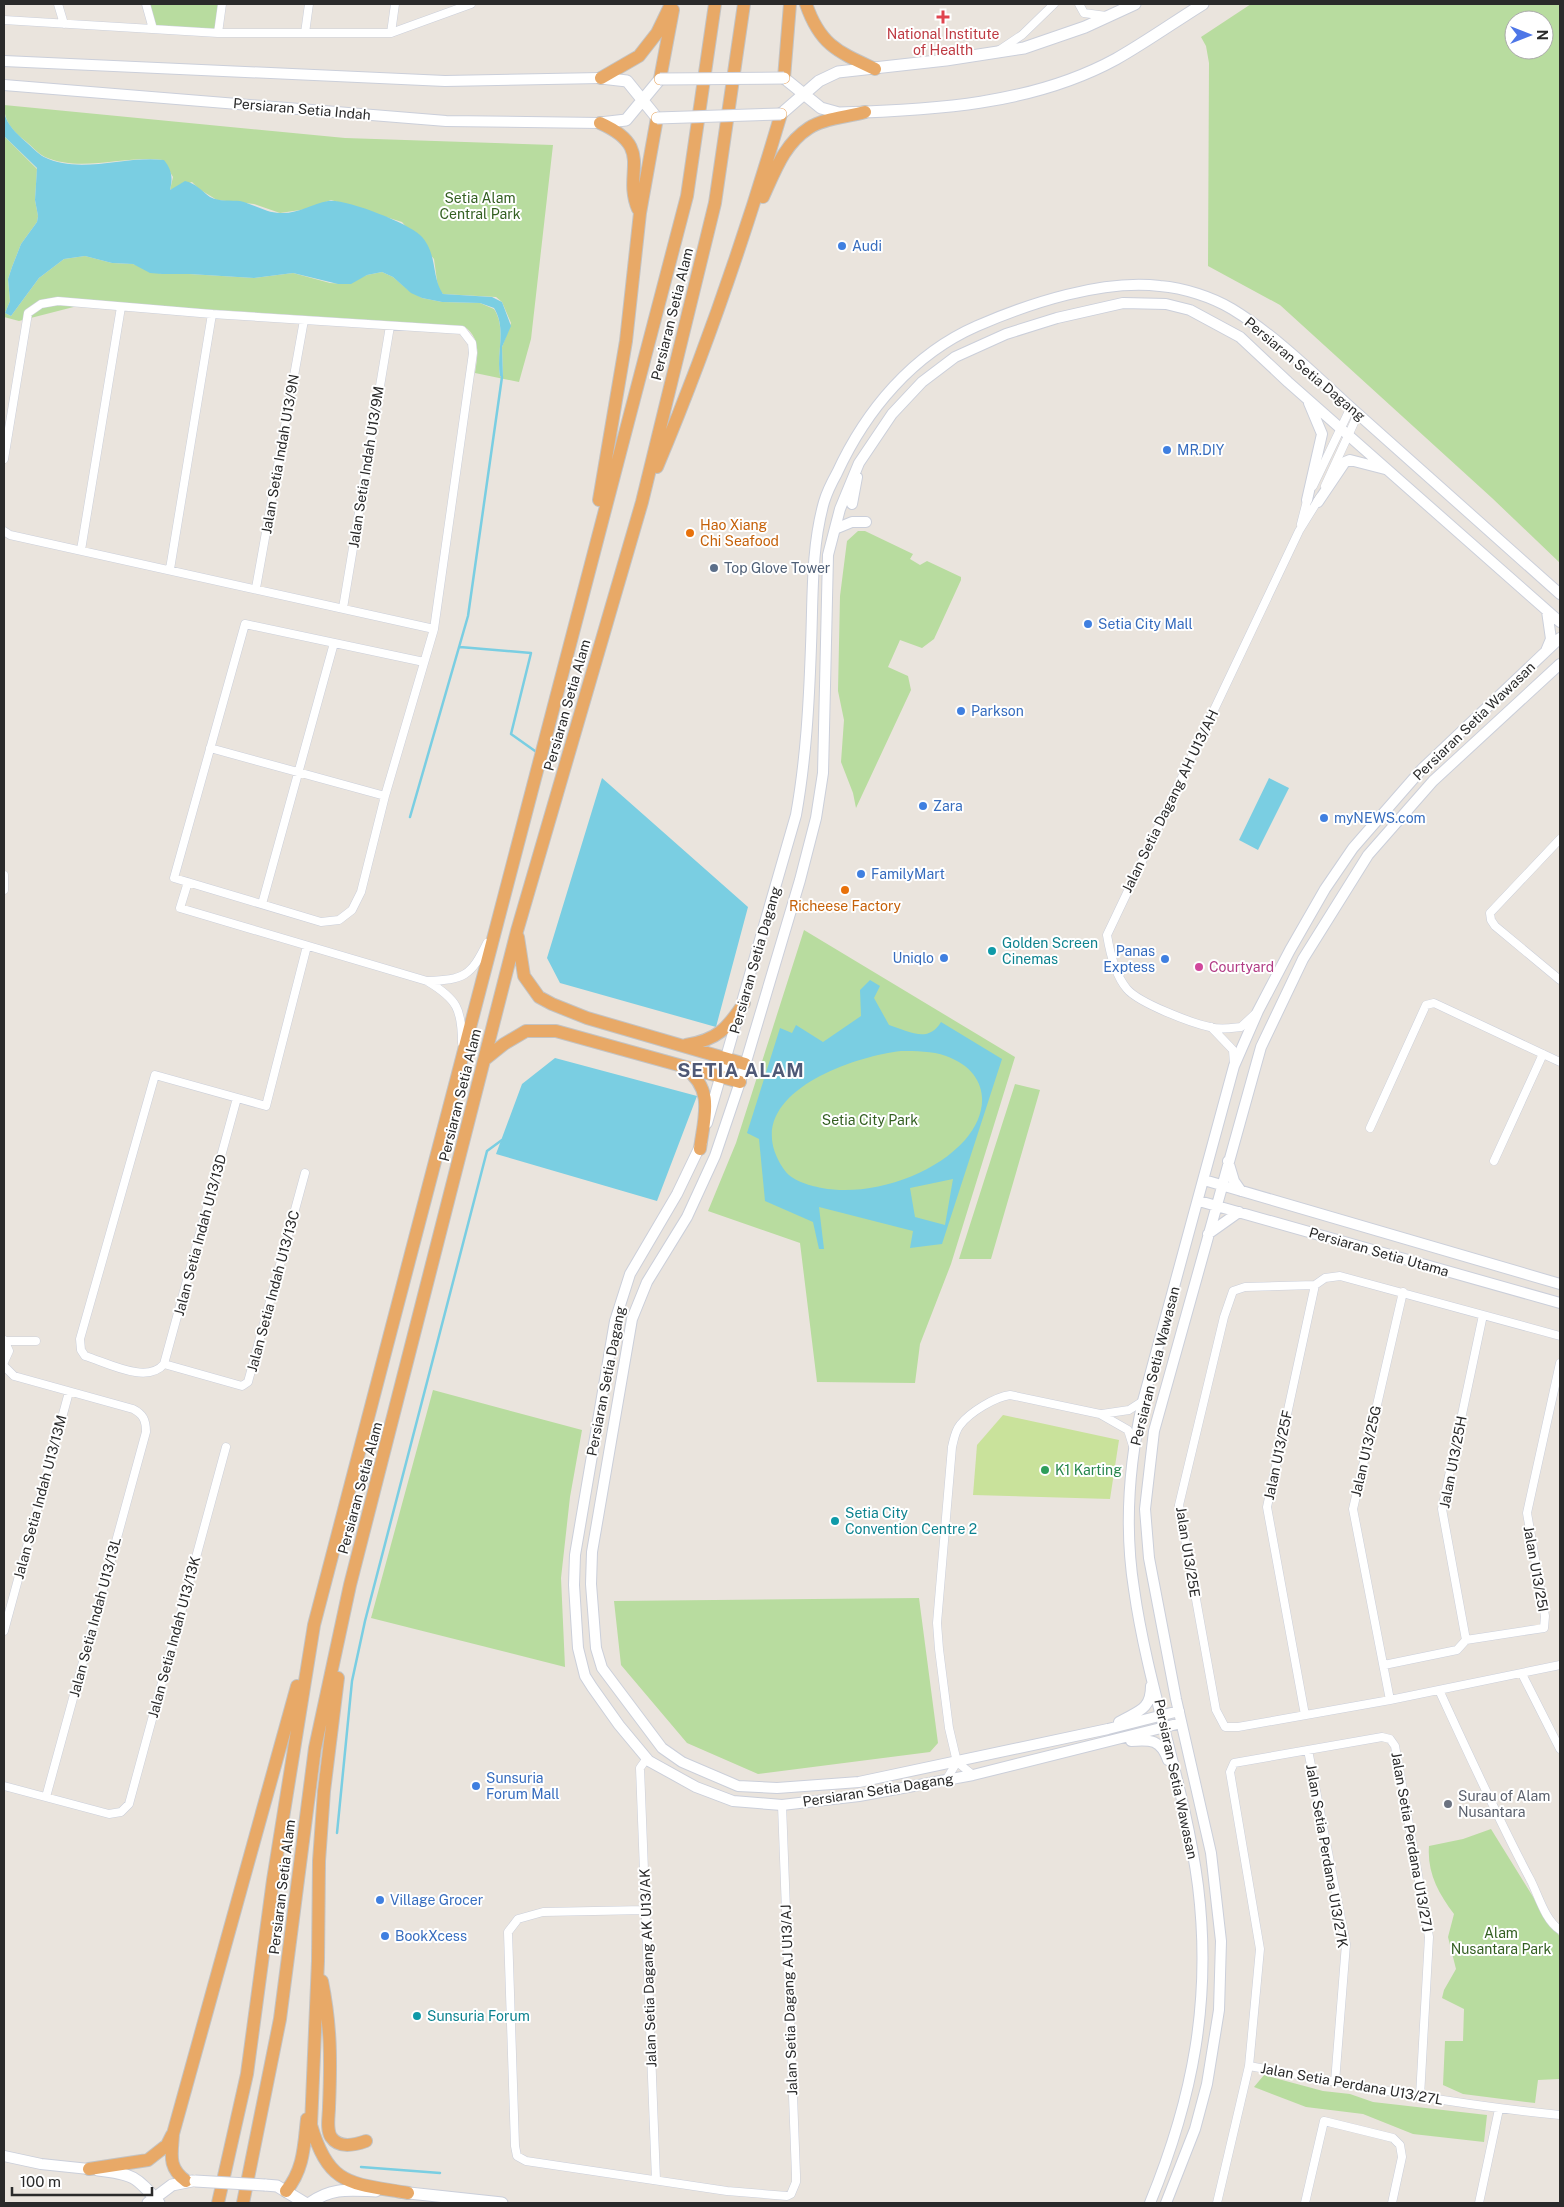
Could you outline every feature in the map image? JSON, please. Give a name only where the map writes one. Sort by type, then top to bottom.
[{"type":"highway","points":[[601,78],[639,56],[657,33],[673,4]]},
{"type":"highway","points":[[660,79],[673,4]]},
{"type":"highway","name":"Persiaran Setia Alam","points":[[218,2203],[247,2074],[273,1880],[314,1625],[687,196],[715,4]]},
{"type":"highway","name":"Persiaran Setia Alam","points":[[243,2203],[280,2019],[315,1748],[350,1584],[517,931],[642,502],[715,203],[744,4]]},
{"type":"highway","points":[[784,78],[790,4]]},
{"type":"highway","points":[[806,4],[812,23],[822,37],[843,54],[875,69]]},
{"type":"highway","points":[[729,274],[783,152],[810,127],[865,112]]},
{"type":"highway","points":[[642,502],[663,452],[729,274],[758,192],[781,114]]},
{"type":"highway","points":[[587,576],[626,342],[640,213],[656,118]]},
{"type":"highway","points":[[600,122],[614,129],[630,145],[635,167],[637,206],[640,213]]},
{"type":"highway","points":[[517,931],[524,976],[539,996],[587,1018],[745,1064]]},
{"type":"highway","points":[[681,1046],[701,1043],[717,1036],[731,1023],[744,1003]]},
{"type":"highway","points":[[484,1060],[504,1044],[526,1032],[556,1030],[740,1082]]},
{"type":"highway","points":[[681,1065],[697,1076],[703,1086],[706,1102],[700,1149]]},
{"type":"highway","points":[[350,1584],[324,1792],[317,1909],[318,1961],[311,2125],[318,2150],[329,2167],[340,2177],[357,2184],[408,2193]]},
{"type":"highway","points":[[191,2181],[174,2170],[172,2159],[173,2134],[314,1625]]},
{"type":"highway","points":[[318,1961],[329,2018],[332,2062],[329,2131],[337,2142],[346,2145],[366,2141]]},
{"type":"highway","points":[[286,2191],[296,2179],[301,2165],[312,2082]]},
{"type":"highway","points":[[89,2169],[148,2160],[166,2145],[173,2134]]},
{"type":"main road","points":[[601,78],[627,81],[656,118],[781,114],[827,76],[838,72],[875,69],[1024,48],[1085,27],[1135,4]]},
{"type":"main road","points":[[600,122],[626,120],[660,79],[784,78],[803,96],[829,112],[865,112],[953,106],[1000,99],[1045,87],[1115,59],[1202,4]]},
{"type":"main road","points":[[89,2169],[128,2174],[143,2184],[154,2202],[172,2185],[191,2181],[278,2186],[305,2203]]},
{"type":"main road","points":[[310,2203],[331,2191],[408,2193],[502,2203]]},
{"type":"street","points":[[58,4],[64,24]]},
{"type":"street","points":[[146,4],[153,29]]},
{"type":"street","points":[[218,33],[222,4]]},
{"type":"street","points":[[305,33],[309,4]]},
{"type":"street","points":[[391,33],[395,4]]},
{"type":"street","points":[[4,20],[218,33],[391,33],[471,4]]},
{"type":"street","points":[[994,53],[1022,35],[1054,4]]},
{"type":"street","points":[[1079,4],[1084,13],[1109,16]]},
{"type":"street","points":[[4,61],[445,81],[601,78]]},
{"type":"street","name":"Persiaran Setia Indah","points":[[4,85],[446,121],[600,122]]},
{"type":"street","name":"Persiaran Setia Dagang","points":[[1181,1723],[973,1775],[860,1796],[782,1805],[733,1801],[669,1774],[647,1758],[608,1712],[585,1676],[578,1648],[574,1585],[575,1555],[614,1321],[630,1274],[677,1194],[700,1149],[744,1003],[796,815],[802,782],[807,728],[812,588],[816,547],[824,502],[851,441],[873,410],[906,374],[934,349],[967,330],[1053,299],[1116,286],[1160,286],[1194,293],[1229,307],[1286,350],[1560,594]]},
{"type":"street","points":[[4,459],[28,313],[41,304],[58,301],[212,314],[462,330],[472,343],[473,353],[434,629],[385,796],[361,892],[352,910],[339,920],[321,922],[174,878],[245,624],[424,662]]},
{"type":"street","name":"Persiaran Setia Dagang","points":[[1179,1710],[1108,1729],[859,1782],[777,1788],[738,1786],[682,1762],[662,1748],[602,1668],[596,1648],[591,1584],[592,1552],[632,1319],[646,1282],[687,1217],[715,1156],[740,1082],[800,880],[822,782],[828,555],[843,500],[859,463],[892,414],[922,382],[955,357],[1012,332],[1057,318],[1123,303],[1166,304],[1190,310],[1240,337],[1307,399],[1560,622]]},
{"type":"street","points":[[81,550],[121,307]]},
{"type":"street","points":[[170,569],[212,314]]},
{"type":"street","name":"Jalan Setia Indah U13/9N","points":[[256,588],[304,320]]},
{"type":"street","name":"Jalan Setia Indah U13/9M","points":[[343,608],[390,326]]},
{"type":"street","points":[[1307,399],[1322,434],[1307,500]]},
{"type":"street","name":"Jalan Setia Dagang AH U13/AH","points":[[1299,531],[1307,500],[1354,410]]},
{"type":"street","name":"Jalan Setia Dagang AH U13/AH","points":[[1258,1011],[1241,1027],[1211,1028],[1140,1000],[1125,987],[1111,958],[1107,935],[1299,531],[1318,502],[1344,431]]},
{"type":"street","points":[[1318,502],[1345,462],[1350,460],[1386,469]]},
{"type":"street","points":[[852,504],[859,463]]},
{"type":"street","points":[[835,529],[852,522],[866,522]]},
{"type":"street","points":[[4,531],[10,535],[256,588],[434,629]]},
{"type":"street","points":[[1545,654],[1550,639],[1547,611]]},
{"type":"street","name":"Persiaran Setia Wawasan","points":[[1150,2203],[1166,2164],[1190,2083],[1201,2010],[1203,1942],[1200,1902],[1193,1856],[1134,1589],[1129,1538],[1134,1448],[1143,1401],[1199,1201],[1234,1066],[1258,1011],[1325,889],[1353,848],[1422,769],[1464,727],[1545,654],[1560,638]]},
{"type":"street","points":[[262,904],[334,643]]},
{"type":"street","name":"Persiaran Setia Wawasan","points":[[1166,2203],[1195,2129],[1216,2041],[1221,1941],[1216,1883],[1206,1825],[1181,1723],[1152,1586],[1145,1510],[1154,1431],[1261,1047],[1303,959],[1368,855],[1433,781],[1560,664]]},
{"type":"street","points":[[210,748],[385,796]]},
{"type":"street","points":[[1560,839],[1494,906],[1490,913],[1491,920],[1495,926],[1560,980]]},
{"type":"street","points":[[4,875],[4,890]]},
{"type":"street","points":[[188,882],[180,908],[427,981],[446,992],[457,1005],[462,1023],[462,1060]]},
{"type":"street","points":[[427,981],[453,981],[466,974],[478,961],[497,925]]},
{"type":"street","points":[[237,1098],[266,1106],[308,946]]},
{"type":"street","points":[[1370,1128],[1426,1005],[1434,1003],[1560,1062]]},
{"type":"street","name":"Jalan Setia Dagang AH U13/AH","points":[[1211,1028],[1233,1050],[1234,1066]]},
{"type":"street","points":[[1494,1161],[1543,1054]]},
{"type":"street","name":"Jalan Setia Indah U13/13C","points":[[237,1098],[155,1075],[80,1339],[81,1350],[85,1356],[135,1371],[152,1372],[162,1367],[242,1386],[248,1382],[304,1172]]},
{"type":"street","name":"Jalan Setia Indah U13/13D","points":[[162,1367],[237,1098]]},
{"type":"street","points":[[1228,1160],[1234,1181],[1241,1191]]},
{"type":"street","name":"Persiaran Setia Utama","points":[[1204,1180],[1560,1284]]},
{"type":"street","name":"Persiaran Setia Utama","points":[[1199,1201],[1560,1303]]},
{"type":"street","points":[[1208,1234],[1238,1212]]},
{"type":"street","points":[[1315,1285],[1325,1278],[1340,1276],[1560,1336]]},
{"type":"street","name":"Jalan U13/25E","points":[[1305,1714],[1238,1727],[1225,1727],[1216,1710],[1179,1505],[1224,1317],[1234,1291],[1245,1287],[1315,1285]]},
{"type":"street","name":"Jalan U13/25F","points":[[1305,1714],[1267,1507],[1315,1285]]},
{"type":"street","name":"Jalan U13/25G","points":[[1390,1700],[1353,1509],[1402,1292]]},
{"type":"street","name":"Jalan U13/25H","points":[[1466,1640],[1442,1509],[1483,1315]]},
{"type":"street","points":[[36,1341],[4,1341],[9,1351],[4,1364],[14,1376],[68,1392]]},
{"type":"street","name":"Jalan U13/25I","points":[[1466,1640],[1544,1628],[1545,1616],[1527,1513],[1560,1363]]},
{"type":"street","name":"Jalan Setia Indah U13/13L","points":[[46,1797],[145,1436],[146,1424],[141,1413],[133,1409],[68,1392]]},
{"type":"street","name":"Jalan Setia Indah U13/13M","points":[[4,1631],[68,1392]]},
{"type":"street","points":[[973,1775],[957,1762],[945,1703],[937,1623],[952,1447],[956,1433],[961,1423],[996,1397],[1010,1395],[1100,1414],[1128,1430],[1134,1448]]},
{"type":"street","points":[[1100,1414],[1130,1410],[1143,1401]]},
{"type":"street","name":"Jalan Setia Indah U13/13K","points":[[46,1797],[110,1814],[121,1812],[129,1804],[226,1447]]},
{"type":"street","points":[[1384,1665],[1457,1650],[1466,1640]]},
{"type":"street","points":[[1305,1714],[1390,1700],[1560,1666]]},
{"type":"street","points":[[1108,1729],[1146,1707],[1151,1698],[1151,1671]]},
{"type":"street","points":[[1522,1674],[1560,1749]]},
{"type":"street","points":[[1439,1690],[1507,1836],[1546,1912],[1554,1926],[1560,1930]]},
{"type":"street","name":"Jalan Setia Perdana U13/27L","points":[[1390,1739],[1382,1737],[1237,1762],[1230,1769],[1260,1949],[1249,2066],[1499,2109],[1560,2115]]},
{"type":"street","points":[[1110,1742],[1151,1739],[1158,1742],[1166,1753],[1178,1789]]},
{"type":"street","name":"Jalan Setia Perdana U13/27J","points":[[1390,1739],[1395,1746],[1429,1937],[1420,2096]]},
{"type":"street","name":"Jalan Setia Perdana U13/27K","points":[[1308,1750],[1346,1944],[1335,2082]]},
{"type":"street","name":"Jalan Setia Dagang AK U13/AK","points":[[647,1758],[640,1768],[656,2180]]},
{"type":"street","points":[[946,1780],[957,1762]]},
{"type":"street","points":[[4,1786],[46,1797]]},
{"type":"street","name":"Jalan Setia Dagang AJ U13/AJ","points":[[656,2180],[727,2191],[787,2196],[791,2194],[796,2182],[782,1805]]},
{"type":"street","points":[[645,1910],[543,1912],[518,1919],[508,1932],[514,2146],[518,2156],[526,2161],[656,2180]]},
{"type":"street","points":[[1218,2203],[1249,2066]]},
{"type":"street","points":[[1479,2203],[1499,2109]]},
{"type":"street","points":[[1305,2203],[1324,2121],[1393,2138],[1400,2144],[1402,2158],[1392,2203]]},
{"type":"street","points":[[4,2156],[41,2164],[89,2169]]},
{"type":"green space","points":[[146,4],[222,4],[218,33],[153,29]]},
{"type":"green space","points":[[1251,4],[1560,4],[1560,563],[1492,498],[1280,305],[1208,266],[1209,63],[1206,46],[1201,37]]},
{"type":"green space","name":"Setia Alam Central Park","points":[[4,105],[345,138],[553,145],[531,339],[519,382],[475,373],[476,342],[464,326],[93,302],[19,321],[4,317],[4,136],[37,169],[35,200],[38,216],[37,222],[21,244],[8,279],[10,301],[5,313],[11,316],[39,278],[64,259],[85,256],[112,263],[133,264],[162,274],[254,278],[293,273],[330,283],[345,284],[367,275],[382,272],[393,277],[407,289],[422,298],[442,302],[480,303],[494,309],[500,325],[499,367],[500,376],[503,377],[502,347],[511,323],[502,302],[496,297],[443,294],[438,288],[434,259],[402,222],[331,200],[307,209],[280,213],[254,204],[217,200],[199,189],[192,182],[170,190],[173,177],[163,160],[149,159],[89,164],[59,162],[42,156],[16,133],[5,116]]},
{"type":"green space","points":[[858,531],[865,531],[913,554],[910,559],[920,565],[927,561],[961,577],[961,580],[934,639],[922,648],[900,640],[888,667],[908,676],[911,690],[856,808],[853,793],[841,762],[844,720],[838,691],[840,596],[847,541]]},
{"type":"green space","name":"Setia City Park","points":[[804,930],[1015,1057],[951,1264],[920,1344],[915,1383],[817,1382],[800,1243],[708,1211],[736,1143]]},
{"type":"green space","points":[[1015,1084],[1040,1090],[991,1259],[959,1259]]},
{"type":"green space","points":[[433,1390],[582,1430],[570,1497],[561,1578],[565,1667],[371,1618]]},
{"type":"green space","name":"K1 Karting","points":[[1003,1415],[1119,1440],[1110,1499],[973,1495],[977,1445]]},
{"type":"green space","points":[[919,1598],[938,1743],[930,1752],[758,1774],[687,1743],[621,1665],[614,1601]]},
{"type":"green space","name":"Alam Nusantara Park","points":[[1491,1829],[1560,1937],[1560,2084],[1559,2079],[1538,2080],[1535,2103],[1463,2094],[1443,2085],[1445,2041],[1463,2041],[1464,2009],[1442,1998],[1444,1990],[1456,1969],[1448,1937],[1454,1914],[1435,1882],[1430,1865],[1429,1846],[1463,1839]]},
{"type":"green space","points":[[1264,2075],[1323,2091],[1350,2094],[1373,2102],[1487,2115],[1484,2142],[1413,2134],[1363,2114],[1306,2107],[1254,2087]]},
{"type":"water","points":[[4,112],[10,125],[22,139],[42,156],[58,162],[88,165],[149,159],[164,160],[171,174],[170,190],[185,181],[195,185],[214,199],[240,201],[270,212],[280,213],[293,212],[322,202],[336,201],[376,212],[403,224],[420,235],[430,249],[439,287],[443,294],[492,297],[502,302],[511,326],[502,347],[503,377],[500,376],[499,367],[500,324],[494,308],[480,303],[442,302],[422,298],[411,293],[393,277],[382,272],[367,275],[351,284],[338,284],[293,273],[254,278],[150,273],[133,264],[112,263],[85,256],[64,259],[39,278],[11,316],[5,313],[10,301],[8,279],[12,267],[21,244],[37,222],[38,216],[35,200],[37,168],[4,136]]},
{"type":"water","points":[[602,778],[748,907],[716,1027],[560,983],[547,958]]},
{"type":"water","points":[[1269,778],[1289,788],[1258,850],[1239,840]]},
{"type":"water","points":[[870,980],[880,986],[874,998],[889,1025],[924,1034],[936,1029],[941,1022],[1002,1059],[942,1244],[910,1248],[913,1231],[819,1207],[824,1249],[819,1249],[813,1222],[765,1201],[759,1139],[747,1133],[780,1028],[792,1033],[796,1025],[823,1042],[861,1016],[860,990]],"holes":[[[901,1051],[941,1054],[960,1063],[978,1081],[982,1104],[974,1128],[965,1140],[952,1153],[936,1164],[899,1181],[879,1186],[840,1190],[822,1188],[800,1182],[790,1176],[783,1168],[772,1143],[774,1121],[786,1101],[805,1085],[828,1072],[854,1062]],[[953,1179],[945,1225],[915,1217],[910,1188]]]},
{"type":"water","points":[[555,1058],[697,1096],[657,1201],[496,1154],[522,1084]]},
{"type":"waterway","points":[[410,817],[468,616],[502,377]]},
{"type":"waterway","points":[[460,647],[531,653],[511,734],[535,751]]},
{"type":"waterway","points":[[337,1833],[352,1681],[365,1621],[487,1151],[502,1140]]},
{"type":"waterway","points":[[361,2167],[440,2173]]},
{"type":"place","name":"National Institute of Health","points":[[943,17]]},
{"type":"place","name":"Audi","points":[[842,246]]},
{"type":"place","name":"MR.DIY","points":[[1167,450]]},
{"type":"place","name":"Hao Xiang Chi Seafood","points":[[690,533]]},
{"type":"place","name":"Top Glove Tower","points":[[714,568]]},
{"type":"place","name":"Setia City Mall","points":[[1088,624]]},
{"type":"place","name":"Parkson","points":[[961,711]]},
{"type":"place","name":"Zara","points":[[923,806]]},
{"type":"place","name":"myNEWS.com","points":[[1324,818]]},
{"type":"place","name":"FamilyMart","points":[[861,874]]},
{"type":"place","name":"Richeese Factory","points":[[845,890]]},
{"type":"place","name":"Golden Screen Cinemas","points":[[992,951]]},
{"type":"place","name":"Uniqlo","points":[[944,958]]},
{"type":"place","name":"Panas Exptess","points":[[1165,959]]},
{"type":"place","name":"Courtyard","points":[[1199,967]]},
{"type":"place","name":"K1 Karting","points":[[1045,1470]]},
{"type":"place","name":"Setia City Convention Centre 2","points":[[835,1521]]},
{"type":"place","name":"Sunsuria Forum Mall","points":[[476,1786]]},
{"type":"place","name":"Surau of Alam Nusantara","points":[[1448,1804]]},
{"type":"place","name":"Village Grocer","points":[[380,1900]]},
{"type":"place","name":"BookXcess","points":[[385,1936]]},
{"type":"place","name":"Sunsuria Forum","points":[[417,2016]]},
{"type":"district","name":"SETIA ALAM","points":[[741,1070]]}]
